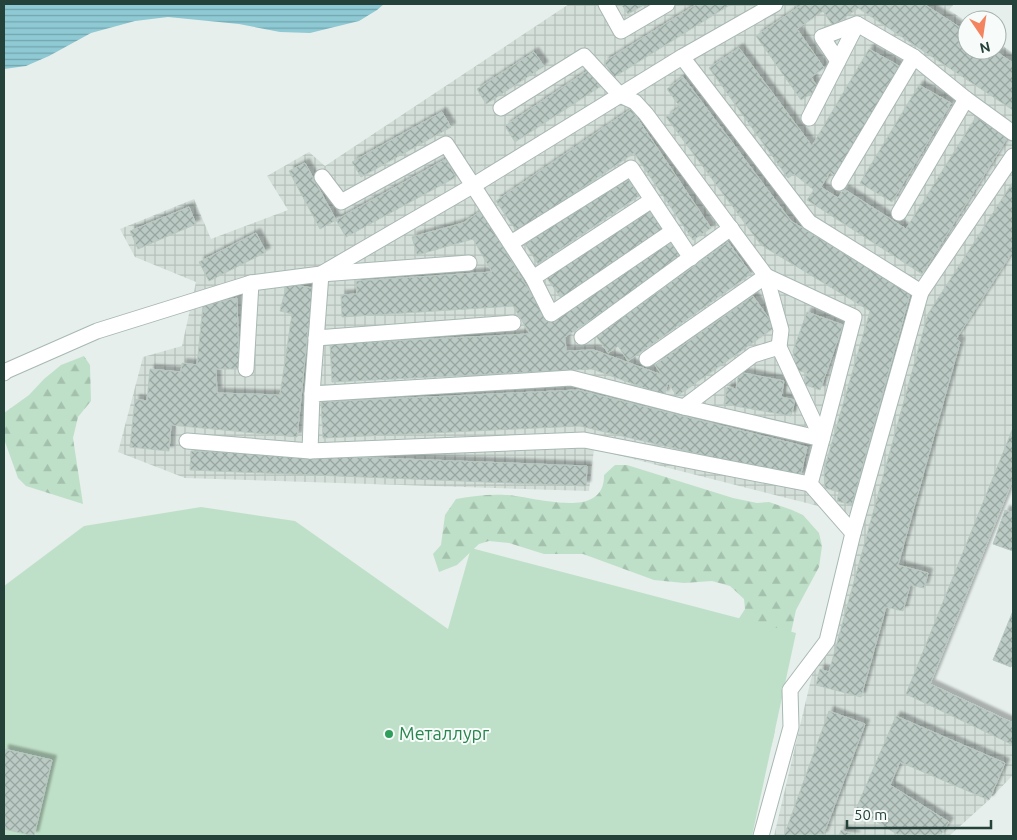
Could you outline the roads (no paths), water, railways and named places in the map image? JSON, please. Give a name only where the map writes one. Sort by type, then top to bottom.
[{"type":"lane","points":[[606,4],[621,31],[667,4]]},
{"type":"lane","points":[[321,274],[474,185],[682,57],[775,4]]},
{"type":"lane","points":[[857,24],[914,57],[966,99],[1013,133]]},
{"type":"lane","points":[[808,118],[857,24]]},
{"type":"lane","points":[[838,61],[822,38],[857,24]]},
{"type":"lane","points":[[501,108],[584,56],[620,95],[635,102],[646,114],[766,276],[781,330],[779,347],[822,439]]},
{"type":"lane","points":[[682,57],[809,222],[921,292]]},
{"type":"lane","points":[[839,183],[914,57]]},
{"type":"lane","points":[[899,213],[966,99]]},
{"type":"lane","points":[[322,177],[341,202],[446,144],[511,242],[533,278],[551,314],[673,231]]},
{"type":"lane","points":[[761,836],[791,728],[790,690],[827,641],[853,534],[921,292],[1013,156]]},
{"type":"lane","points":[[511,242],[631,168],[691,258]]},
{"type":"lane","points":[[533,278],[652,200]]},
{"type":"lane","points":[[582,337],[731,228]]},
{"type":"lane","points":[[4,373],[97,331],[251,284],[321,274],[469,263]]},
{"type":"lane","points":[[310,451],[312,394],[321,274]]},
{"type":"lane","points":[[647,359],[766,276]]},
{"type":"lane","points":[[766,276],[854,317],[810,484]]},
{"type":"lane","points":[[246,370],[251,284]]},
{"type":"lane","points":[[316,338],[513,323]]},
{"type":"lane","points":[[684,407],[753,354],[779,347]]},
{"type":"lane","points":[[312,394],[571,378],[822,439]]},
{"type":"lane","points":[[187,441],[310,451],[584,440],[810,484],[853,534]]},
{"type":"water","points":[[4,4],[384,4],[359,21],[310,33],[280,32],[239,24],[168,17],[135,21],[91,33],[26,66],[4,69]]},
{"type":"place","name":"Металлург","points":[[389,734]]}]
